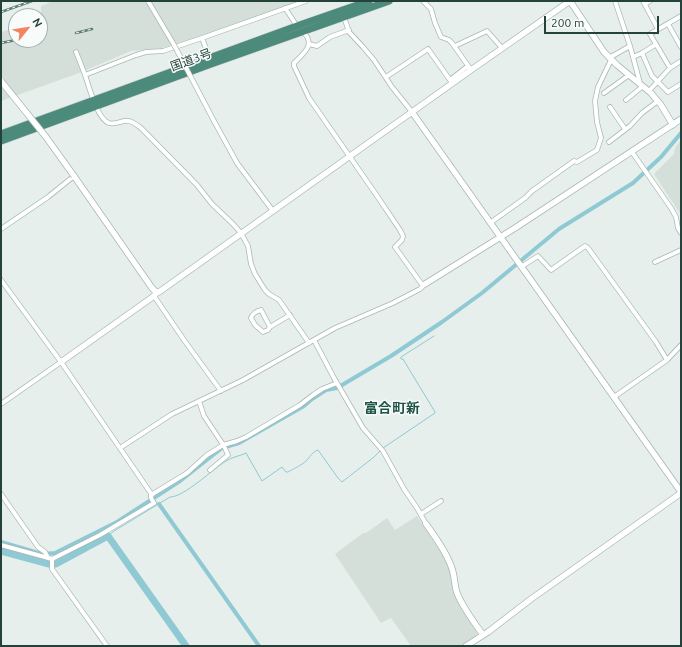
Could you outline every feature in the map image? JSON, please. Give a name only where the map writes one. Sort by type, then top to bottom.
[{"type":"highway","name":"国道3号","points":[[1,134],[95,103],[299,29],[369,1]]},
{"type":"highway","name":"国道3号","points":[[299,29],[344,17],[389,1]]},
{"type":"highway","name":"国道3号","points":[[1,141],[95,103]]},
{"type":"street","points":[[148,1],[173,43],[237,163],[276,208]]},
{"type":"street","points":[[85,75],[136,55],[146,52],[163,51],[306,1]]},
{"type":"street","points":[[423,1],[431,9],[441,37],[449,40],[455,46],[470,68]]},
{"type":"street","points":[[386,77],[428,48],[450,80],[502,48],[570,1],[610,59],[642,85],[658,101],[673,125]]},
{"type":"street","points":[[615,1],[642,85]]},
{"type":"street","points":[[650,1],[644,2],[658,29]]},
{"type":"street","points":[[285,8],[299,29],[306,35],[309,44],[306,51],[294,62],[294,66],[309,98],[400,230],[403,236],[402,240],[395,247],[424,285]]},
{"type":"street","points":[[670,68],[650,34],[681,16]]},
{"type":"street","points":[[344,17],[349,30],[370,55],[392,87],[412,112],[681,492],[466,646]]},
{"type":"street","points":[[668,24],[681,47]]},
{"type":"street","points":[[309,44],[317,46],[330,38],[349,30]]},
{"type":"street","points":[[455,46],[487,31],[502,48]]},
{"type":"street","points":[[202,38],[210,61]]},
{"type":"street","points":[[633,57],[656,44]]},
{"type":"street","points":[[490,223],[574,161],[577,162],[597,150],[601,138],[597,122],[595,101],[598,87],[610,59],[630,46]]},
{"type":"street","points":[[76,52],[100,115],[108,123],[113,124],[129,121],[141,128],[197,185],[212,204],[241,233],[248,246],[251,264],[255,274],[265,290],[279,300],[308,343]]},
{"type":"street","points":[[642,53],[652,76],[668,92],[681,84]]},
{"type":"street","points":[[648,91],[670,68],[681,61]]},
{"type":"street","points":[[1,404],[412,112],[470,68]]},
{"type":"street","points":[[604,93],[629,75]]},
{"type":"street","points":[[1,81],[46,136],[152,288],[188,346],[221,391]]},
{"type":"street","points":[[626,100],[642,85]]},
{"type":"street","points":[[609,142],[658,101]]},
{"type":"street","points":[[610,107],[625,129]]},
{"type":"street","points":[[120,448],[172,414],[243,380],[335,328],[420,289],[681,119]]},
{"type":"street","points":[[632,152],[671,208],[676,217],[678,228],[681,233]]},
{"type":"street","points":[[1,229],[48,197],[74,176]]},
{"type":"street","points":[[520,264],[538,256],[551,270],[585,246],[588,248],[656,342],[667,360]]},
{"type":"street","points":[[655,262],[681,250]]},
{"type":"street","points":[[1,280],[120,448],[154,503],[100,535],[50,558],[1,545]]},
{"type":"street","points":[[270,326],[261,310],[251,316],[253,322],[262,332],[268,330],[270,326],[290,315]]},
{"type":"street","points":[[314,340],[363,428],[382,451],[448,559],[452,568],[458,594],[483,635]]},
{"type":"street","points":[[614,397],[667,360],[681,344]]},
{"type":"street","points":[[152,498],[187,473],[206,455],[246,437],[300,405],[322,389],[338,385]]},
{"type":"street","points":[[199,401],[204,416],[228,455],[210,470]]},
{"type":"street","points":[[1,494],[38,547],[50,558],[52,567],[106,646]]},
{"type":"street","points":[[421,514],[442,501]]},
{"type":"shaded area","points":[[53,1],[300,1],[199,37],[162,48],[131,51],[79,73],[1,101],[1,32],[8,30],[8,48],[48,48],[48,8],[41,8],[41,6]]},
{"type":"shaded area","points":[[681,140],[681,215],[654,174],[674,154],[675,148]]},
{"type":"shaded area","points":[[417,516],[445,559],[451,574],[457,599],[477,634],[461,646],[411,646],[391,618],[381,623],[335,554],[363,533],[366,533],[387,518],[395,530]]},
{"type":"waterway","points":[[1,542],[42,554],[55,553],[117,522],[180,481],[222,448],[239,443],[304,406],[326,390],[337,388],[391,356],[442,322],[482,293],[559,229],[633,183],[661,157],[681,133]]},
{"type":"waterway","points":[[383,448],[435,413],[403,359],[401,359],[401,357],[434,336]]},
{"type":"waterway","points":[[108,536],[170,497],[176,496],[190,488],[226,461],[246,453],[262,481],[282,467],[286,472],[288,472],[304,462],[318,450],[342,482],[381,450]]},
{"type":"waterway","points":[[159,504],[259,646]]},
{"type":"waterway","points":[[1,551],[49,564],[56,564],[108,536],[186,646]]},
{"type":"railway","points":[[1,12],[32,1]]},
{"type":"railway","points":[[76,33],[92,29]]},
{"type":"railway","points":[[1,43],[8,42]]},
{"type":"district","name":"富合町新","points":[[392,408]]}]
